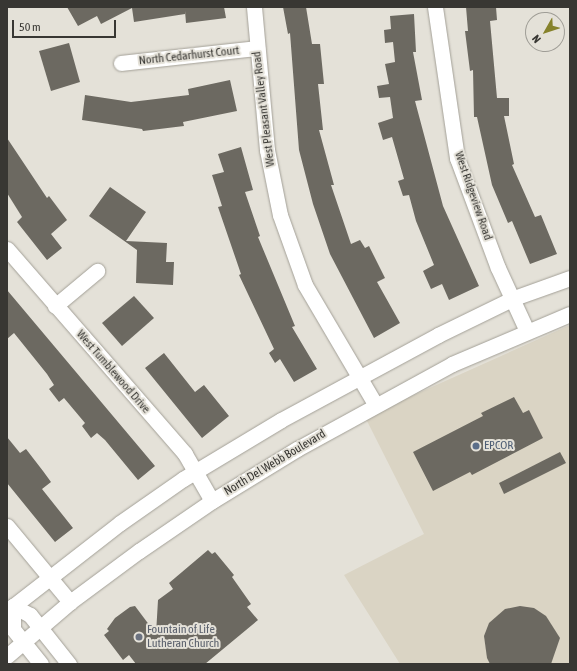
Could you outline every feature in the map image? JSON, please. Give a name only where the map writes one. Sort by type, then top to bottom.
[{"type":"street","name":"West Pleasant Valley Road","points":[[254,7],[267,150],[280,215],[306,285],[360,375],[375,404]]},
{"type":"street","name":"West Ridgeview Road","points":[[435,7],[457,158],[498,268],[514,298],[527,331]]},
{"type":"street","name":"North Cedarhurst Court","points":[[121,63],[257,48]]},
{"type":"street","name":"West Tumblewood Drive","points":[[7,249],[185,454],[194,473],[212,501]]},
{"type":"street","points":[[55,306],[96,272]]},
{"type":"street","points":[[10,608],[51,578],[120,523],[194,473],[360,375],[514,298],[570,278]]},
{"type":"street","name":"North Del Webb Boulevard","points":[[7,656],[70,602],[212,501],[375,404],[452,364],[570,314]]},
{"type":"street","points":[[7,526],[70,602]]},
{"type":"street","points":[[10,608],[30,615],[69,664]]},
{"type":"street","points":[[10,608],[13,629],[41,664]]},
{"type":"shaded area","points":[[570,325],[570,664],[400,664],[344,575],[424,534],[365,417]]},
{"type":"building","points":[[67,7],[224,7],[226,18],[186,23],[185,11],[185,14],[134,22],[132,8],[101,24],[97,16],[78,26]]},
{"type":"building","points":[[283,7],[306,7],[312,44],[320,44],[324,84],[318,84],[323,130],[319,130],[334,185],[331,185],[351,244],[360,240],[365,248],[369,246],[385,278],[377,282],[400,323],[374,338],[330,254],[313,204],[299,150],[290,33],[288,34]]},
{"type":"building","points":[[466,7],[496,7],[497,20],[490,21],[497,98],[509,98],[509,116],[504,116],[514,164],[512,165],[535,217],[541,215],[557,254],[530,264],[512,221],[508,223],[492,185],[477,117],[474,117],[473,70],[470,71],[465,31],[468,31]]},
{"type":"building","points":[[414,14],[416,52],[413,52],[422,100],[415,101],[443,206],[479,286],[449,300],[442,284],[431,289],[423,271],[434,265],[416,221],[409,195],[403,196],[398,181],[404,179],[392,137],[383,140],[378,123],[393,118],[390,97],[379,98],[377,86],[389,84],[385,64],[395,62],[393,42],[385,43],[384,30],[391,29],[390,16]]},
{"type":"building","points":[[69,43],[80,82],[51,91],[39,51]]},
{"type":"building","points":[[230,80],[237,111],[183,122],[184,126],[143,131],[142,129],[82,120],[85,95],[131,102],[189,95],[188,89]]},
{"type":"building","points":[[7,138],[47,198],[49,196],[67,220],[51,234],[62,248],[47,260],[17,222],[22,217],[7,193]]},
{"type":"building","points":[[241,147],[253,190],[245,192],[260,236],[258,237],[295,326],[292,327],[317,369],[294,382],[280,359],[275,363],[269,353],[274,349],[239,275],[241,274],[218,207],[222,206],[212,175],[224,172],[218,154]]},
{"type":"building","points":[[110,187],[146,212],[126,241],[167,243],[166,262],[174,262],[173,285],[136,283],[137,250],[89,216]]},
{"type":"building","points":[[7,290],[155,466],[138,480],[105,440],[97,433],[91,438],[82,426],[85,423],[64,398],[59,402],[49,389],[54,385],[47,374],[14,333],[7,339]]},
{"type":"building","points":[[134,296],[154,318],[122,346],[102,323]]},
{"type":"building","points":[[164,353],[195,392],[204,385],[229,416],[202,438],[145,368]]},
{"type":"building","name":"EPCOR","points":[[514,397],[523,413],[529,410],[543,438],[472,475],[470,472],[433,491],[413,452],[483,416],[481,413]]},
{"type":"building","points":[[7,437],[20,453],[26,449],[51,482],[42,489],[73,528],[55,542],[7,483]]},
{"type":"building","points":[[560,452],[566,463],[504,494],[499,483]]},
{"type":"building","points":[[208,550],[212,554],[215,552],[234,575],[232,577],[251,604],[247,607],[258,620],[205,664],[136,664],[129,655],[123,660],[104,635],[109,631],[107,629],[115,618],[130,607],[135,606],[156,634],[158,600],[173,589],[169,583]]},
{"type":"building","points":[[520,606],[534,608],[546,616],[560,638],[551,664],[490,664],[487,658],[484,636],[489,623],[505,609]]},
{"type":"place","name":"EPCOR","points":[[476,446]]},
{"type":"place","name":"Fountain of Life Lutheran Church","points":[[139,637]]}]
